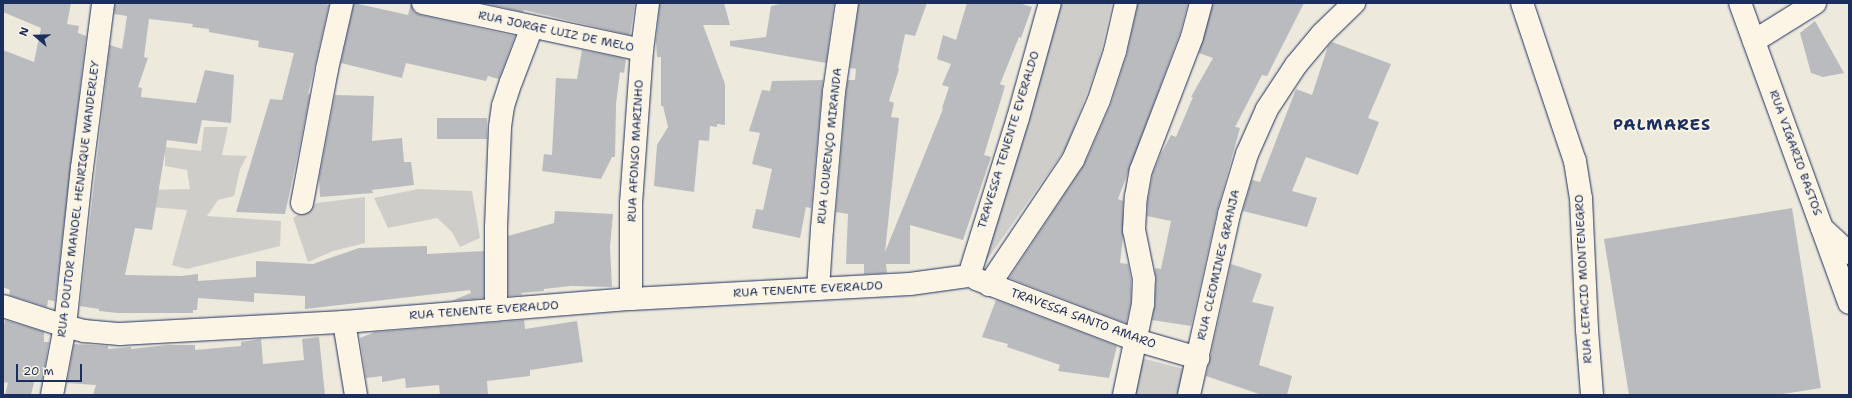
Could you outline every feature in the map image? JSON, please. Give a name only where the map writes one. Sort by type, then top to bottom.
[{"type":"street","name":"RUA DOUTOR MANOEL HENRIQUE WANDERLEY","points":[[52,395],[66,326],[82,168],[103,3]]},
{"type":"street","points":[[302,203],[327,69],[342,3]]},
{"type":"street","name":"RUA JORGE LUIZ DE MELO","points":[[423,3],[642,50]]},
{"type":"street","name":"RUA AFONSO MARINHO","points":[[631,299],[631,203],[642,50],[648,3]]},
{"type":"street","name":"RUA LOURENÇO MIRANDA","points":[[818,289],[834,92],[847,3]]},
{"type":"street","name":"TRAVESSA TENENTE EVERALDO","points":[[969,276],[1018,118],[1050,3]]},
{"type":"street","points":[[989,285],[1073,160],[1099,100],[1115,51],[1126,3]]},
{"type":"street","points":[[1124,395],[1143,304],[1144,279],[1134,230],[1136,197],[1141,170],[1192,37],[1202,3]]},
{"type":"street","name":"RUA LETACIO MONTENEGRO","points":[[1522,3],[1575,161],[1581,198],[1586,330],[1592,395]]},
{"type":"street","name":"RUA VIGARIO BASTOS","points":[[1740,3],[1849,303]]},
{"type":"street","points":[[1754,41],[1815,3]]},
{"type":"street","name":"RUA CLEOMINES GRANJA","points":[[1189,395],[1229,214],[1247,154],[1267,109],[1300,60],[1322,34],[1353,4]]},
{"type":"street","points":[[496,309],[496,227],[500,127],[503,106],[532,27]]},
{"type":"street","points":[[1822,228],[1849,253]]},
{"type":"street","name":"RUA TENENTE EVERALDO","points":[[3,306],[84,331],[120,334],[344,322],[631,299],[910,284],[969,276]]},
{"type":"street","name":"TRAVESSA SANTO AMARO","points":[[969,276],[989,285],[1136,340],[1198,358]]},
{"type":"street","points":[[344,322],[356,395]]},
{"type":"shaded area","points":[[1060,3],[1112,3],[1098,64],[1066,148],[984,264]]},
{"type":"shaded area","points":[[204,127],[228,127],[222,155],[247,156],[240,169],[234,196],[218,200],[207,216],[281,221],[280,246],[187,269],[172,265],[187,210],[139,206],[140,190],[190,189],[187,170],[165,166],[165,147],[201,151]]},
{"type":"shaded area","points":[[418,189],[472,191],[480,238],[460,247],[452,232],[437,218],[388,228],[374,198]]},
{"type":"shaded area","points":[[365,197],[365,243],[333,251],[308,262],[293,218],[317,203]]},
{"type":"shaded area","points":[[1141,358],[1188,370],[1182,395],[1132,395]]},
{"type":"building","points":[[3,3],[71,3],[67,24],[79,26],[78,33],[86,36],[55,301],[48,300],[47,307],[9,295],[10,290],[3,287],[3,50],[34,62],[41,28],[3,12]]},
{"type":"building","points":[[115,3],[322,3],[329,5],[308,94],[310,94],[285,214],[236,212],[270,99],[282,100],[294,53],[258,47],[259,41],[209,32],[209,29],[192,27],[193,24],[149,19],[144,57],[148,58],[138,87],[142,88],[141,97],[196,103],[205,70],[234,75],[231,123],[202,120],[197,144],[167,140],[152,230],[135,228],[125,275],[181,276],[198,274],[198,281],[256,277],[256,261],[313,264],[359,248],[427,246],[427,254],[484,251],[484,298],[451,301],[471,293],[470,290],[305,309],[305,296],[254,293],[254,302],[198,298],[197,310],[193,310],[193,313],[118,313],[99,311],[99,309],[80,306],[110,45],[122,49],[127,16],[114,14]]},
{"type":"building","points":[[354,3],[408,15],[411,3],[414,12],[420,15],[515,36],[499,79],[488,76],[486,81],[406,63],[402,78],[341,63]]},
{"type":"building","points":[[483,3],[635,3],[630,35],[524,10],[523,12]]},
{"type":"building","points":[[660,3],[724,3],[730,25],[703,25],[725,84],[725,125],[717,124],[717,127],[710,126],[709,141],[699,140],[694,192],[654,186],[657,145],[668,127],[663,106],[661,106],[661,57],[657,57],[656,41]]},
{"type":"building","points":[[785,3],[834,3],[826,63],[730,46],[730,41],[766,37],[771,6]]},
{"type":"building","points":[[859,3],[927,3],[915,36],[905,34],[899,69],[889,101],[894,103],[891,117],[899,118],[885,252],[943,109],[942,108],[949,87],[942,85],[951,64],[937,59],[943,35],[956,40],[967,3],[1019,3],[1032,7],[1021,38],[1019,37],[1000,84],[1005,86],[984,155],[991,157],[963,240],[910,225],[910,264],[886,264],[887,273],[864,274],[864,264],[846,264],[848,214],[836,212],[846,93],[848,80],[855,80],[856,69],[850,68]]},
{"type":"building","points":[[1138,3],[1188,3],[1180,33],[1118,199],[1123,201],[1123,237],[1120,263],[1128,264],[1131,280],[1131,302],[1126,323],[1009,278],[1084,165],[1111,104],[1127,54]]},
{"type":"building","points":[[1213,3],[1304,3],[1267,76],[1262,75],[1235,127],[1240,128],[1217,211],[1191,326],[1152,320],[1155,304],[1155,268],[1161,269],[1171,221],[1147,216],[1148,199],[1153,173],[1161,154],[1171,135],[1176,137],[1193,97],[1191,97],[1213,58],[1199,53]]},
{"type":"building","points":[[1815,21],[1844,73],[1823,77],[1811,73],[1800,33]]},
{"type":"building","points":[[1332,42],[1391,64],[1368,118],[1379,122],[1358,175],[1306,157],[1292,191],[1317,198],[1307,227],[1243,211],[1252,180],[1260,182],[1296,89],[1312,95],[1328,46]]},
{"type":"building","points":[[582,50],[626,59],[624,73],[620,72],[616,104],[615,157],[612,157],[601,179],[542,171],[544,154],[552,155],[556,78],[577,79]]},
{"type":"building","points":[[823,80],[811,208],[806,207],[800,238],[752,228],[756,209],[763,210],[772,169],[752,164],[760,133],[749,131],[762,90],[770,91],[772,81]]},
{"type":"building","points":[[335,95],[374,96],[372,141],[402,138],[404,162],[411,162],[414,185],[372,190],[373,193],[320,197],[319,179]]},
{"type":"building","points":[[437,118],[487,118],[487,139],[437,139]]},
{"type":"building","points":[[1792,208],[1821,388],[1777,395],[1629,395],[1604,239]]},
{"type":"building","points":[[555,211],[613,214],[610,247],[612,287],[571,286],[544,289],[544,291],[508,296],[508,236],[554,223]]},
{"type":"building","points":[[1231,264],[1262,274],[1252,302],[1274,307],[1259,365],[1292,376],[1287,395],[1262,395],[1206,376]]},
{"type":"building","points":[[996,300],[1117,346],[1109,378],[1058,371],[1060,365],[1007,347],[1008,344],[982,337]]},
{"type":"building","points":[[5,320],[44,332],[44,342],[49,342],[42,382],[34,382],[31,395],[5,395],[8,383],[3,382],[3,330]]},
{"type":"building","points":[[524,320],[525,329],[577,321],[583,362],[530,370],[530,376],[487,381],[488,395],[440,395],[439,385],[406,388],[405,378],[382,382],[382,376],[366,378],[360,338],[375,332]]},
{"type":"building","points":[[319,337],[325,395],[93,395],[96,385],[67,383],[74,344],[108,346],[108,349],[131,347],[131,349],[167,345],[195,345],[195,350],[241,346],[241,342],[261,339],[263,364],[304,360],[302,339]]},
{"type":"district","name":"PALMARES","points":[[1662,125]]}]
